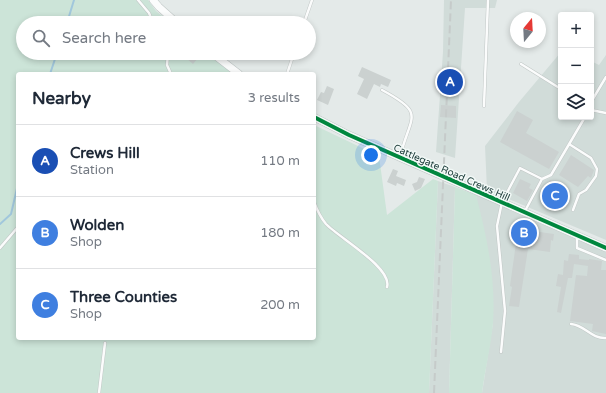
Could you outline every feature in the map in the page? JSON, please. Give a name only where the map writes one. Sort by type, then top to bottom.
[{"type":"street","points":[[153,0],[159,8],[169,16]]},
{"type":"street","points":[[221,60],[237,72]]},
{"type":"street","name":"Cattlegate Road Crews Hill","points":[[316,118],[524,213],[606,248]]},
{"type":"lane","points":[[138,0],[150,16]]},
{"type":"lane","points":[[306,16],[312,0]]},
{"type":"lane","points":[[484,106],[488,0]]},
{"type":"lane","points":[[167,60],[167,66],[170,72]]},
{"type":"lane","points":[[288,72],[292,60]]},
{"type":"lane","points":[[521,64],[558,87]]},
{"type":"lane","points":[[594,97],[606,77]]},
{"type":"lane","points":[[382,90],[403,101],[410,108],[412,120],[400,157]]},
{"type":"lane","points":[[594,111],[606,113]]},
{"type":"lane","points":[[524,213],[542,179],[551,175],[583,120]]},
{"type":"lane","points":[[569,144],[591,158],[597,169],[596,176],[586,190],[579,194],[572,210]]},
{"type":"lane","points":[[501,352],[506,311],[497,226],[502,202],[520,168],[542,179]]},
{"type":"lane","points":[[316,205],[327,224],[379,266],[387,283],[386,287]]},
{"type":"lane","points":[[0,248],[16,229]]},
{"type":"lane","points":[[577,236],[577,248],[606,260]]},
{"type":"lane","points":[[571,324],[579,324],[595,336],[606,338]]},
{"type":"lane","points":[[99,393],[105,343]]},
{"type":"shaded area","points":[[444,0],[497,0],[495,8],[465,8],[455,158],[436,152],[443,52]]},
{"type":"shaded area","points":[[606,55],[606,240],[487,190],[485,146],[558,56],[558,120],[594,120],[594,62],[599,65]]},
{"type":"shaded area","points":[[438,181],[455,187],[449,393],[429,393]]},
{"type":"shaded area","points":[[476,195],[606,252],[606,393],[482,393],[493,323]]},
{"type":"green space","points":[[0,0],[148,0],[156,11],[162,16],[16,16],[16,60],[217,60],[232,72],[16,72],[16,340],[316,340],[316,126],[379,156],[387,215],[433,179],[438,181],[429,393],[0,393]]},
{"type":"green space","points":[[455,187],[476,195],[490,258],[494,307],[491,340],[482,393],[449,393]]},
{"type":"building","points":[[188,60],[196,60],[193,64]]},
{"type":"building","points":[[362,67],[391,80],[388,87],[381,84],[380,87],[374,84],[367,99],[357,94],[364,79],[358,76]]},
{"type":"building","points":[[327,86],[334,89],[328,105],[317,100],[321,92],[324,93]]},
{"type":"building","points":[[441,105],[456,106],[456,118],[440,117]]},
{"type":"building","points":[[517,111],[533,120],[526,133],[559,152],[549,169],[500,142]]},
{"type":"building","points":[[571,155],[594,170],[591,178],[588,176],[578,187],[559,175]]},
{"type":"building","points":[[393,169],[398,171],[396,176],[406,180],[404,186],[397,183],[396,186],[387,182]]},
{"type":"building","points":[[419,177],[425,179],[421,188],[415,191],[412,184],[417,182]]},
{"type":"building","points":[[520,179],[531,184],[529,188],[533,190],[527,201],[513,193]]},
{"type":"building","points":[[550,180],[565,189],[559,201],[543,192]]},
{"type":"building","points":[[518,229],[554,234],[553,241],[551,240],[550,252],[528,249],[519,307],[509,306],[512,287],[510,286]]},
{"type":"building","points":[[569,254],[579,255],[579,259],[602,261],[601,270],[606,270],[606,334],[592,331],[593,324],[570,321],[576,275],[587,276],[588,266],[574,264],[572,278],[568,278],[561,313],[557,312],[561,287],[556,286],[558,274],[563,275],[564,260],[568,261]]},
{"type":"waterway","points":[[69,16],[74,0]]},
{"type":"waterway","points":[[51,72],[55,60]]},
{"type":"waterway","points":[[0,224],[11,214],[16,193]]},
{"type":"railway","points":[[434,393],[451,0]]},
{"type":"cycle path","points":[[316,118],[349,135],[606,248]]},
{"type":"place","name":"Crews Hill","points":[[450,82]]},
{"type":"place","name":"Three Counties","points":[[555,196]]},
{"type":"place","name":"Wolden","points":[[524,233]]}]
